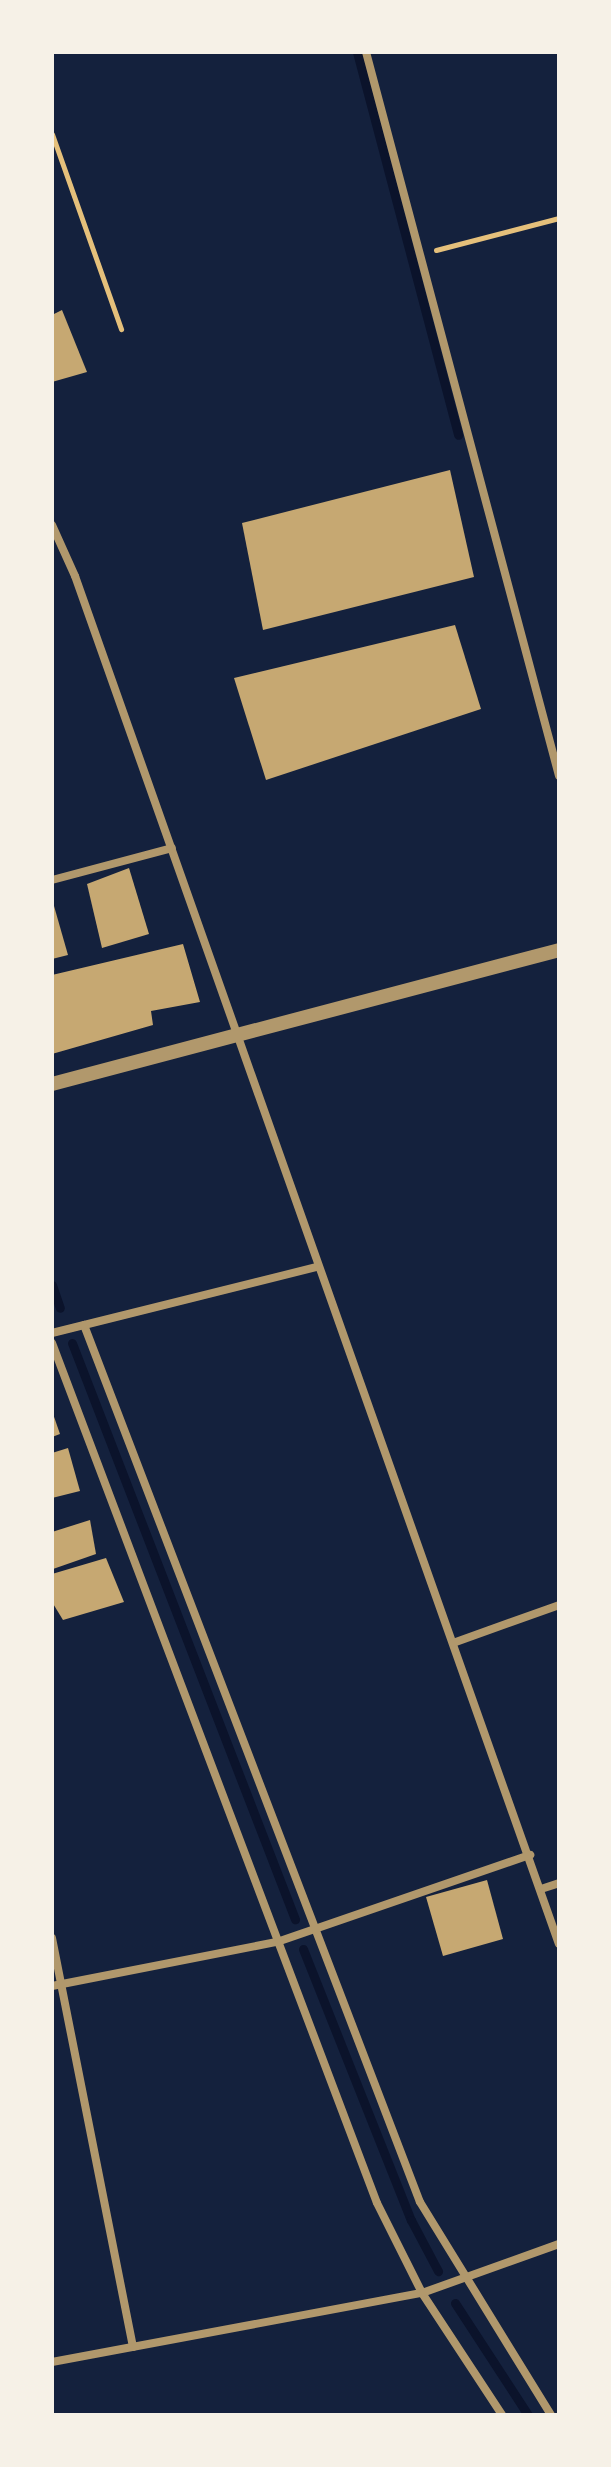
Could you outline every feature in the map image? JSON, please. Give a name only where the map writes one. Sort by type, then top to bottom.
[{"type":"street","points":[[366,52],[559,776]]},
{"type":"street","points":[[52,525],[75,576],[239,1034],[317,1267],[530,1855],[559,1944]]},
{"type":"street","points":[[52,880],[172,848]]},
{"type":"street","points":[[52,1084],[559,950]]},
{"type":"street","points":[[52,1333],[317,1267]]},
{"type":"street","points":[[84,1325],[318,1928],[420,2202],[551,2415]]},
{"type":"street","points":[[52,1343],[377,2203],[422,2293],[502,2415]]},
{"type":"street","points":[[453,1643],[559,1605]]},
{"type":"street","points":[[52,1986],[277,1942],[530,1855]]},
{"type":"street","points":[[541,1889],[559,1883]]},
{"type":"street","points":[[52,1938],[64,1984],[133,2347]]},
{"type":"street","points":[[52,2362],[422,2293],[559,2244]]},
{"type":"path","points":[[52,134],[121,329]]},
{"type":"path","points":[[420,254],[559,218]]},
{"type":"building","points":[[62,310],[87,372],[52,382],[52,315]]},
{"type":"building","points":[[450,470],[474,577],[263,630],[242,523]]},
{"type":"building","points":[[455,625],[481,709],[266,780],[234,678]]},
{"type":"building","points":[[129,868],[149,934],[102,948],[87,884]]},
{"type":"building","points":[[52,899],[68,955],[52,959]]},
{"type":"building","points":[[183,944],[200,1002],[151,1011],[153,1025],[52,1054],[52,975]]},
{"type":"building","points":[[52,1411],[60,1434],[52,1437]]},
{"type":"building","points":[[68,1448],[80,1491],[52,1498],[52,1453]]},
{"type":"building","points":[[90,1520],[96,1554],[53,1569],[52,1532]]},
{"type":"building","points":[[106,1558],[124,1602],[63,1620],[52,1602],[52,1574]]},
{"type":"building","points":[[487,1880],[503,1939],[443,1956],[426,1897]]},
{"type":"waterway","points":[[357,52],[458,435]]},
{"type":"waterway","points":[[52,1285],[60,1308]]},
{"type":"waterway","points":[[72,1343],[295,1919]]},
{"type":"waterway","points":[[303,1949],[411,2220],[438,2271]]},
{"type":"waterway","points":[[455,2303],[528,2415]]}]
